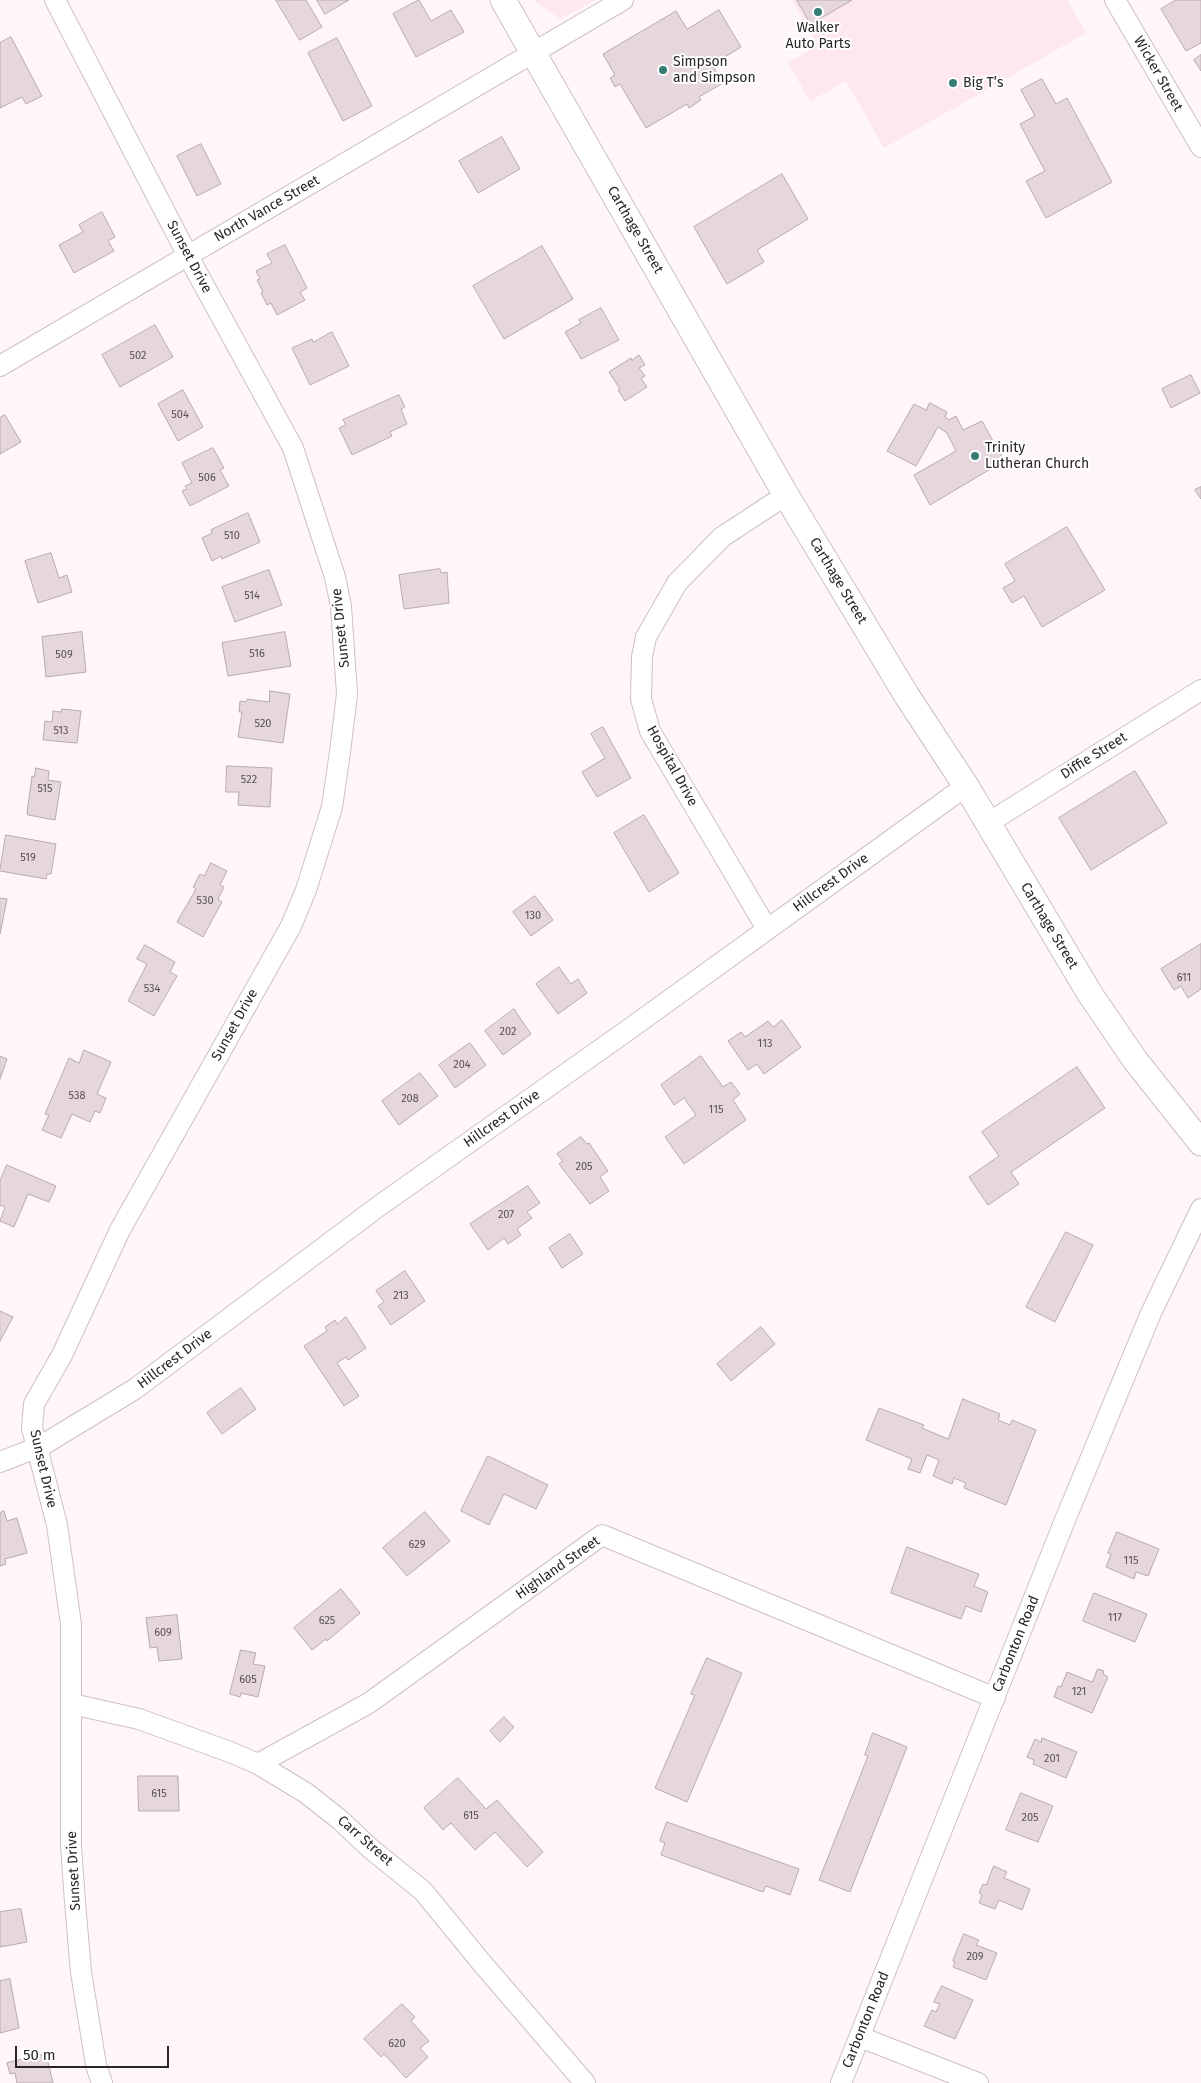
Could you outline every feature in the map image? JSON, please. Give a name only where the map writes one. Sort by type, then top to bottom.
[{"type":"main road","name":"Carthage Street","points":[[503,0],[786,496],[907,696],[966,786],[1090,994],[1135,1060],[1201,1143]]},
{"type":"street","name":"Sunset Drive","points":[[55,0],[188,256],[293,448],[335,577],[341,606],[346,685],[340,752],[332,807],[306,890],[291,926],[120,1230],[62,1355],[34,1404],[32,1428],[57,1525],[71,1624],[71,1846],[83,1982],[96,2065],[102,2083]]},
{"type":"street","name":"North Vance Street","points":[[0,366],[623,0]]},
{"type":"street","name":"Wicker Street","points":[[1115,0],[1201,147]]},
{"type":"street","name":"Hospital Drive","points":[[767,929],[650,731],[641,699],[640,678],[646,637],[676,583],[722,537],[786,496]]},
{"type":"street","name":"Diffie Street","points":[[988,823],[1201,690]]},
{"type":"street","name":"Hillcrest Drive","points":[[0,1462],[36,1448],[135,1389],[379,1206],[966,786]]},
{"type":"street","name":"Carbonton Road","points":[[841,2083],[1065,1520],[1151,1313],[1201,1209]]},
{"type":"street","name":"Highland Street","points":[[258,1764],[368,1703],[602,1535],[995,1698]]},
{"type":"street","name":"Carr Street","points":[[72,1704],[139,1719],[230,1752],[258,1764],[306,1793],[423,1891],[481,1962],[586,2083]]},
{"type":"street","points":[[860,2037],[978,2083]]},
{"type":"shaded area","points":[[533,0],[596,0],[560,19]]},
{"type":"shaded area","points":[[792,0],[1067,0],[1086,33],[884,148],[846,81],[810,101],[788,63],[818,45]]},
{"type":"building","points":[[276,0],[306,0],[322,27],[300,40]]},
{"type":"building","points":[[317,0],[349,0],[325,14]]},
{"type":"building","points":[[419,0],[431,21],[451,10],[464,32],[416,57],[393,14]]},
{"type":"building","name":"Walker Auto Parts","points":[[797,0],[852,0],[811,24]]},
{"type":"building","points":[[1176,0],[1201,0],[1201,43],[1186,51],[1161,9]]},
{"type":"building","name":"Simpson and Simpson","points":[[719,10],[741,47],[712,65],[723,83],[699,97],[701,100],[689,108],[687,104],[646,128],[620,84],[615,87],[610,78],[615,75],[603,54],[676,11],[687,29]]},
{"type":"building","points":[[11,37],[42,96],[26,104],[22,97],[0,108],[0,43]]},
{"type":"building","points":[[337,38],[372,106],[343,121],[308,53]]},
{"type":"building","points":[[1201,55],[1201,71],[1194,60]]},
{"type":"building","points":[[1042,79],[1056,104],[1067,98],[1112,182],[1046,218],[1026,181],[1045,171],[1020,124],[1035,116],[1021,90]]},
{"type":"building","points":[[502,137],[520,169],[478,193],[459,161]]},
{"type":"building","points":[[201,144],[221,184],[197,196],[177,156]]},
{"type":"building","points":[[782,174],[808,219],[757,250],[764,262],[727,284],[694,227]]},
{"type":"building","points":[[102,212],[115,237],[108,241],[114,251],[74,273],[59,245],[83,232],[79,225]]},
{"type":"building","points":[[285,245],[307,288],[300,292],[305,300],[277,315],[271,303],[267,305],[261,293],[263,292],[257,280],[260,279],[256,271],[272,263],[267,254]]},
{"type":"building","points":[[542,246],[573,299],[504,339],[473,286]]},
{"type":"building","points":[[601,308],[619,340],[581,359],[565,332],[581,323],[579,320]]},
{"type":"building","points":[[155,325],[173,357],[120,387],[102,355]]},
{"type":"building","points":[[332,332],[349,366],[310,385],[292,348],[312,339],[313,342]]},
{"type":"building","points":[[639,355],[645,365],[639,368],[645,376],[641,378],[647,387],[625,401],[609,372]]},
{"type":"building","points":[[1191,375],[1200,393],[1171,408],[1162,389]]},
{"type":"building","points":[[183,390],[203,427],[178,441],[158,404]]},
{"type":"building","points":[[399,395],[405,407],[401,409],[407,424],[390,432],[392,436],[352,455],[339,428],[346,425],[343,420]]},
{"type":"building","name":"Trinity Lutheran Church","points":[[930,403],[947,412],[945,417],[949,420],[956,416],[963,430],[982,421],[1004,461],[930,505],[914,475],[956,451],[947,433],[938,427],[916,466],[887,451],[914,404],[926,410]]},
{"type":"building","points":[[5,415],[21,442],[0,454],[0,418]]},
{"type":"building","points":[[213,448],[224,468],[220,470],[229,486],[190,506],[182,491],[187,489],[185,486],[192,483],[182,463]]},
{"type":"building","points":[[1201,487],[1201,499],[1195,490]]},
{"type":"building","points":[[248,513],[260,542],[222,559],[221,556],[212,561],[202,538],[212,533],[211,530]]},
{"type":"building","points":[[1067,527],[1105,590],[1042,627],[1024,596],[1012,603],[1003,588],[1015,581],[1005,564]]},
{"type":"building","points":[[51,553],[59,578],[67,575],[72,592],[38,603],[25,561]]},
{"type":"building","points":[[440,569],[441,573],[447,572],[449,603],[404,609],[399,575]]},
{"type":"building","points":[[269,570],[282,605],[235,622],[222,587]]},
{"type":"building","points":[[82,632],[86,672],[46,677],[42,637]]},
{"type":"building","points":[[285,632],[291,666],[228,676],[222,643]]},
{"type":"building","points":[[270,691],[290,694],[283,743],[238,737],[242,712],[239,712],[240,701],[246,702],[247,699],[269,702]]},
{"type":"building","points":[[62,709],[81,711],[77,743],[43,740],[45,721],[52,722],[53,711],[61,712]]},
{"type":"building","points":[[603,727],[631,778],[597,797],[582,772],[605,758],[591,734]]},
{"type":"building","points":[[227,766],[272,768],[270,807],[238,805],[239,792],[226,792]]},
{"type":"building","points":[[36,768],[49,771],[48,780],[61,782],[55,820],[28,815],[27,813],[32,776],[34,777]]},
{"type":"building","points":[[1135,771],[1167,823],[1091,870],[1059,818]]},
{"type":"building","points":[[644,815],[679,873],[649,892],[614,833]]},
{"type":"building","points":[[6,835],[56,844],[51,874],[47,874],[46,879],[0,871]]},
{"type":"building","points":[[211,863],[227,871],[220,885],[224,887],[218,899],[222,902],[203,937],[177,922],[196,889],[193,887],[200,874],[204,876]]},
{"type":"building","points":[[535,896],[553,920],[531,936],[513,912]]},
{"type":"building","points":[[0,898],[7,899],[0,934]]},
{"type":"building","points":[[1201,944],[1201,989],[1188,998],[1181,986],[1174,990],[1161,969]]},
{"type":"building","points":[[145,945],[175,962],[170,972],[177,976],[154,1016],[128,1001],[147,964],[137,959]]},
{"type":"building","points":[[559,967],[571,984],[578,979],[587,993],[558,1014],[536,984]]},
{"type":"building","points":[[514,1009],[531,1034],[503,1055],[485,1031]]},
{"type":"building","points":[[782,1020],[801,1047],[764,1074],[757,1064],[748,1070],[728,1041],[741,1032],[745,1037],[768,1021],[773,1027]]},
{"type":"building","points":[[470,1043],[486,1065],[455,1088],[439,1065]]},
{"type":"building","points":[[84,1050],[111,1062],[97,1094],[106,1098],[100,1113],[95,1111],[90,1122],[72,1114],[61,1138],[42,1130],[49,1115],[45,1114],[69,1058],[79,1063]]},
{"type":"building","points":[[0,1056],[7,1059],[0,1079]]},
{"type":"building","points":[[701,1056],[723,1087],[731,1082],[740,1094],[733,1100],[746,1120],[684,1164],[665,1137],[696,1115],[684,1098],[674,1105],[661,1085]]},
{"type":"building","points":[[1077,1067],[1105,1108],[1011,1172],[1019,1184],[988,1205],[969,1177],[999,1156],[982,1132]]},
{"type":"building","points":[[420,1073],[438,1096],[399,1125],[382,1101]]},
{"type":"building","points":[[581,1137],[587,1144],[589,1143],[608,1171],[600,1177],[609,1191],[590,1204],[559,1164],[563,1161],[557,1154]]},
{"type":"building","points":[[7,1165],[56,1186],[49,1202],[28,1194],[14,1227],[0,1221],[5,1207],[0,1205],[0,1181]]},
{"type":"building","points":[[528,1186],[540,1203],[527,1212],[532,1218],[517,1229],[521,1235],[508,1244],[504,1238],[488,1250],[470,1224]]},
{"type":"building","points":[[1066,1232],[1093,1245],[1055,1322],[1026,1307]]},
{"type":"building","points":[[570,1234],[583,1254],[562,1268],[549,1248]]},
{"type":"building","points":[[405,1271],[425,1301],[391,1325],[378,1306],[384,1302],[376,1291]]},
{"type":"building","points":[[0,1311],[13,1317],[0,1341]]},
{"type":"building","points":[[346,1317],[366,1348],[348,1360],[346,1357],[337,1363],[359,1396],[344,1406],[304,1346],[327,1331],[325,1327],[335,1320],[337,1324]]},
{"type":"building","points":[[761,1327],[775,1344],[731,1381],[717,1364]]},
{"type":"building","points":[[241,1388],[256,1409],[222,1434],[207,1413]]},
{"type":"building","points":[[963,1399],[1000,1414],[998,1420],[1010,1425],[1012,1420],[1036,1430],[1006,1505],[964,1488],[966,1483],[954,1478],[952,1484],[933,1476],[939,1460],[927,1455],[920,1473],[908,1469],[912,1459],[866,1440],[879,1408],[924,1425],[922,1428],[948,1439]]},
{"type":"building","points":[[488,1456],[548,1485],[536,1509],[504,1494],[489,1525],[461,1511]]},
{"type":"building","points":[[4,1511],[7,1521],[17,1518],[27,1553],[5,1559],[6,1564],[0,1566],[0,1513]]},
{"type":"building","points":[[425,1512],[450,1541],[407,1576],[383,1548]]},
{"type":"building","points":[[1117,1532],[1159,1549],[1148,1576],[1136,1572],[1134,1579],[1106,1567],[1111,1554],[1108,1553]]},
{"type":"building","points":[[907,1547],[979,1574],[974,1586],[988,1592],[981,1612],[966,1606],[961,1619],[891,1593]]},
{"type":"building","points":[[341,1589],[360,1613],[327,1641],[326,1639],[312,1650],[294,1628]]},
{"type":"building","points":[[1094,1593],[1147,1614],[1135,1642],[1083,1621]]},
{"type":"building","points":[[177,1615],[182,1659],[159,1661],[157,1647],[150,1648],[146,1618]]},
{"type":"building","points":[[241,1650],[256,1653],[253,1664],[265,1666],[258,1697],[241,1693],[240,1697],[230,1694]]},
{"type":"building","points":[[707,1658],[742,1673],[687,1802],[655,1788],[695,1695],[691,1694]]},
{"type":"building","points":[[1098,1669],[1104,1671],[1103,1674],[1108,1677],[1092,1713],[1054,1697],[1058,1686],[1061,1687],[1067,1672],[1092,1682]]},
{"type":"building","points":[[504,1717],[514,1727],[500,1742],[490,1731]]},
{"type":"building","points":[[873,1733],[907,1747],[850,1892],[819,1880],[868,1756],[865,1755]]},
{"type":"building","points":[[1042,1738],[1077,1752],[1066,1778],[1033,1764],[1034,1760],[1027,1757],[1035,1739],[1041,1742]]},
{"type":"building","points":[[138,1776],[178,1776],[179,1811],[139,1811]]},
{"type":"building","points":[[458,1778],[486,1809],[497,1800],[543,1852],[527,1867],[495,1832],[475,1850],[451,1823],[443,1830],[424,1808]]},
{"type":"building","points":[[1021,1793],[1053,1806],[1038,1842],[1006,1830]]},
{"type":"building","points":[[667,1822],[799,1869],[790,1895],[766,1886],[763,1892],[661,1855],[665,1843],[660,1841]]},
{"type":"building","points":[[994,1866],[1007,1872],[1004,1878],[1030,1889],[1022,1910],[999,1900],[995,1909],[979,1903],[982,1895],[979,1893],[983,1884],[986,1885]]},
{"type":"building","points":[[21,1909],[27,1942],[0,1947],[0,1912]]},
{"type":"building","points":[[964,1934],[979,1940],[976,1945],[997,1953],[986,1980],[953,1967],[955,1962],[953,1961]]},
{"type":"building","points":[[10,1979],[19,2028],[0,2033],[0,1981]]},
{"type":"building","points":[[942,1986],[973,2000],[955,2039],[924,2026],[932,2010],[936,2012],[940,2004],[934,2002]]},
{"type":"building","points":[[402,2004],[415,2017],[411,2021],[429,2041],[420,2048],[428,2057],[406,2078],[384,2054],[381,2057],[364,2039]]},
{"type":"building","points":[[46,2054],[53,2083],[17,2083],[15,2073],[10,2074],[7,2063]]},
{"type":"place","name":"Walker Auto Parts","points":[[818,12]]},
{"type":"place","name":"Simpson and Simpson","points":[[663,70]]},
{"type":"place","name":"Big T’s","points":[[953,83]]},
{"type":"place","name":"Trinity Lutheran Church","points":[[975,456]]}]
